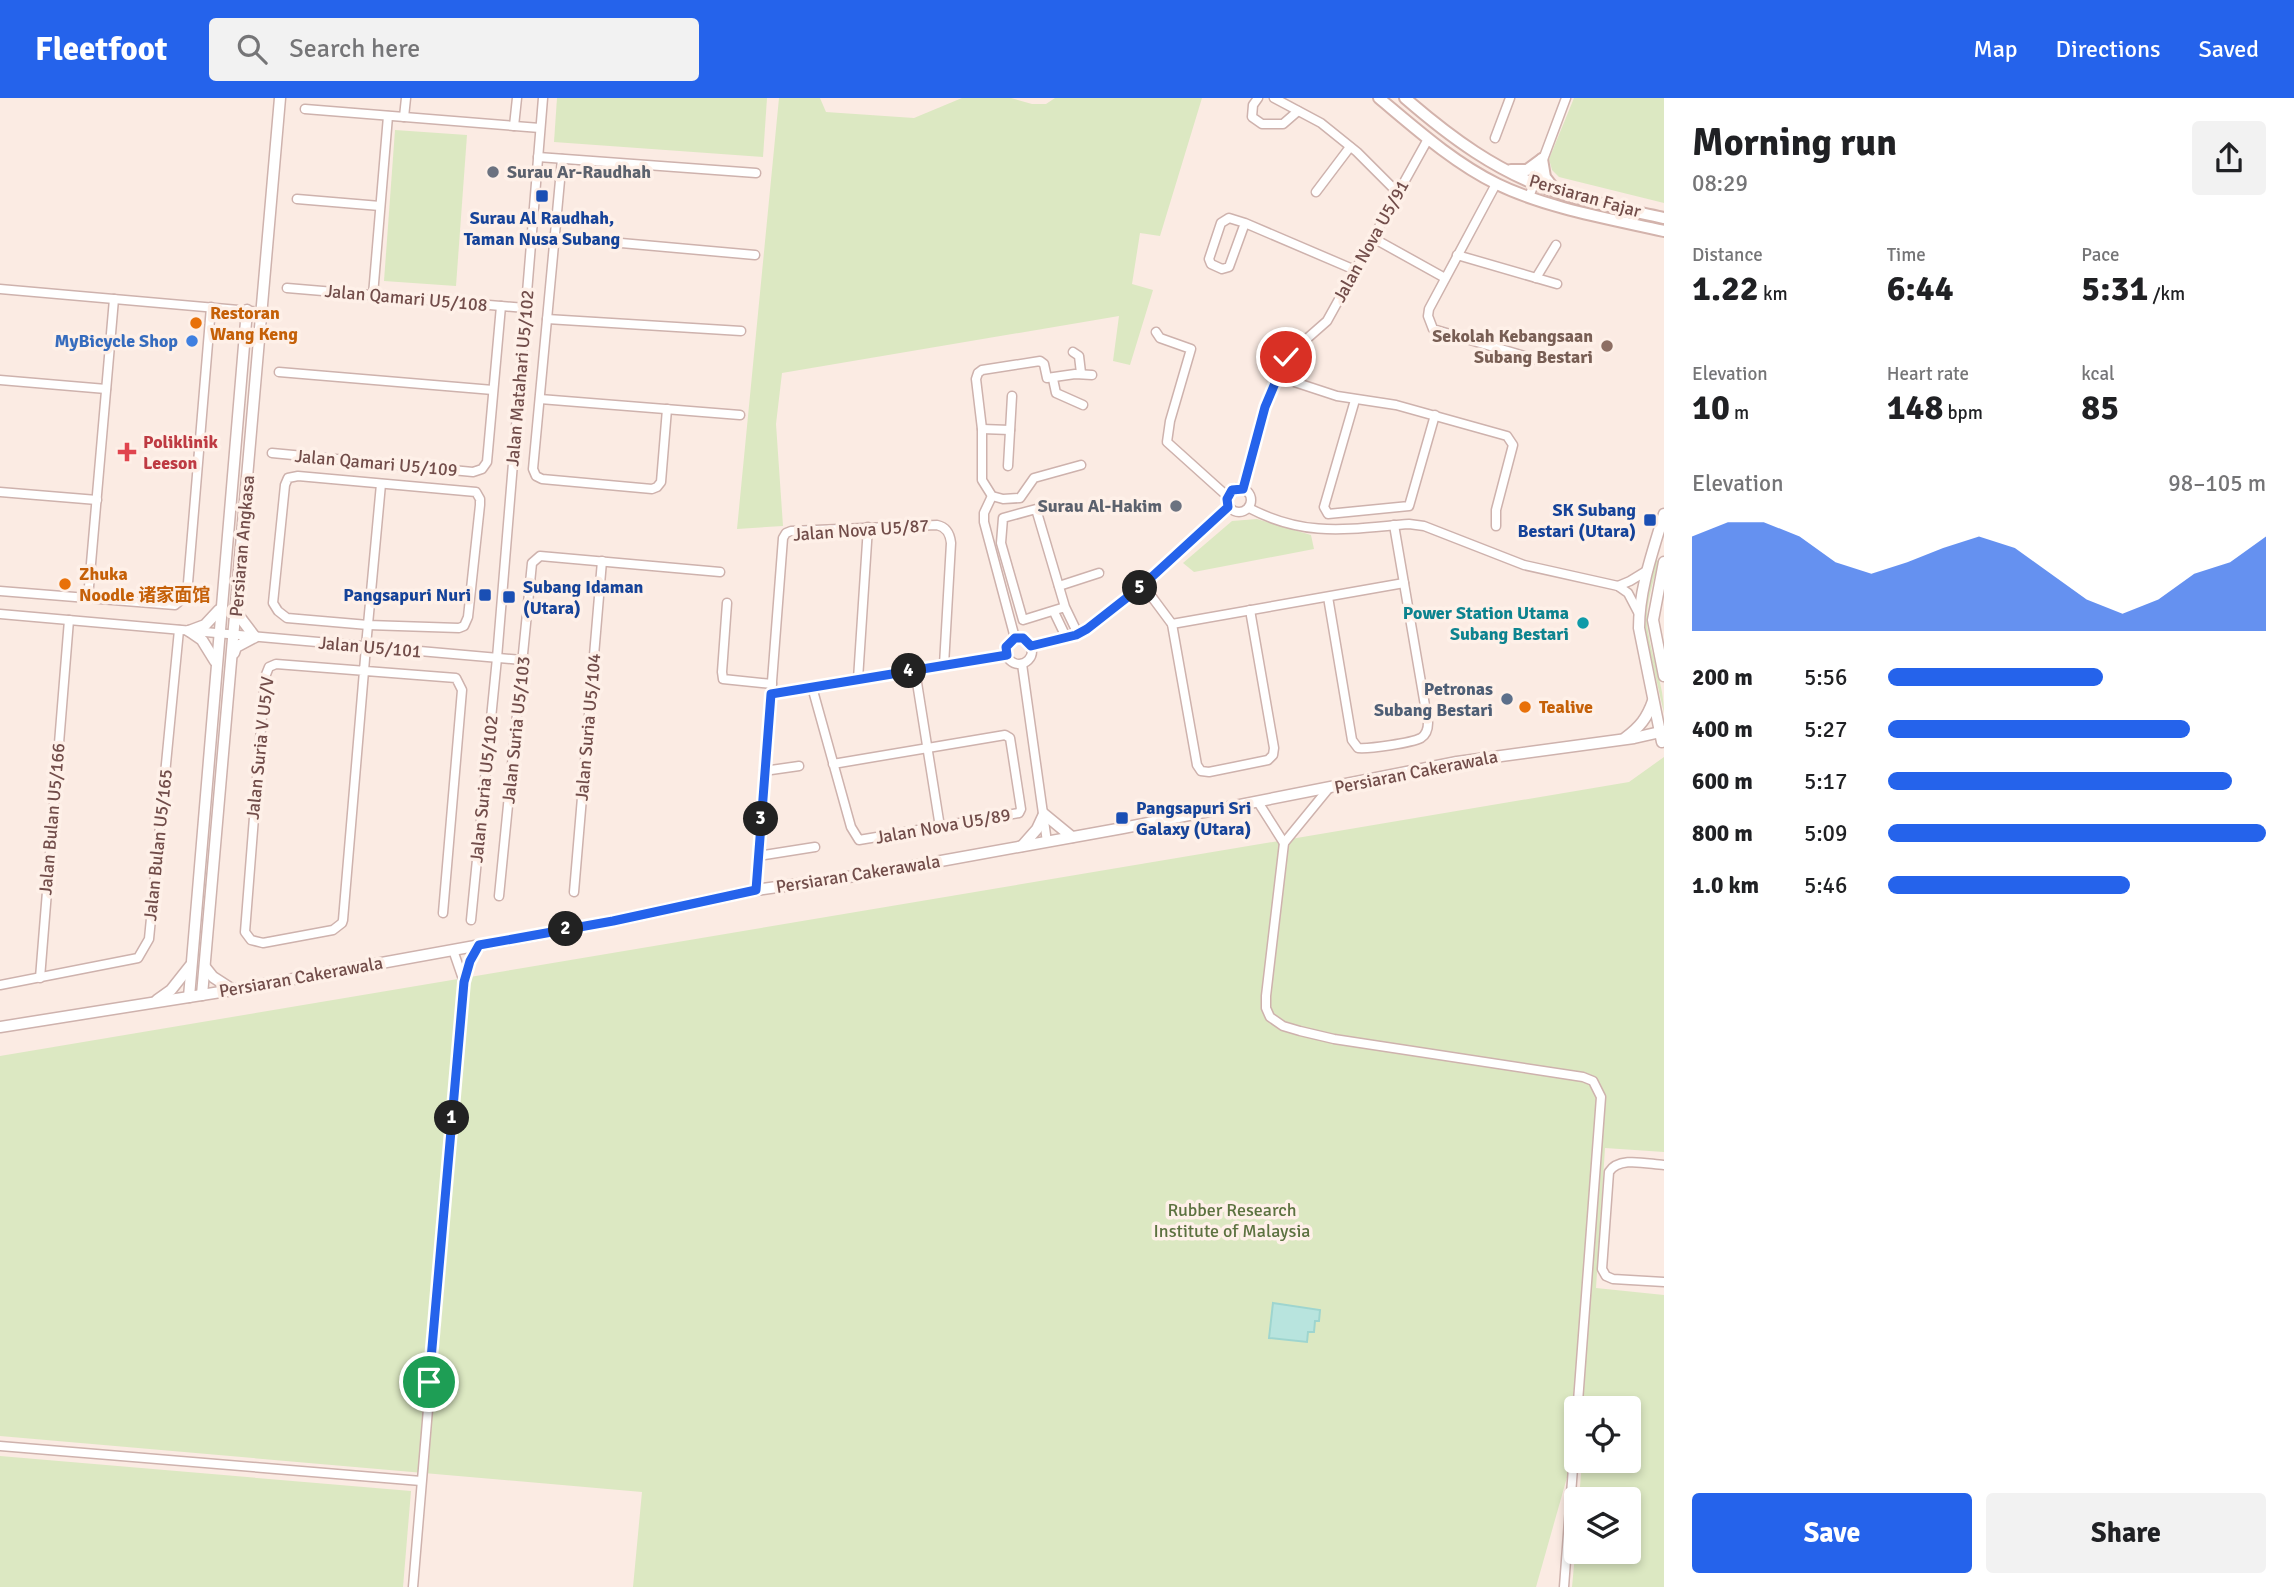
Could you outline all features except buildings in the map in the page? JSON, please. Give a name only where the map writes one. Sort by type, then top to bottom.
[{"type":"main road","points":[[1379,98],[1428,139],[1496,184],[1552,205],[1664,230]]},
{"type":"main road","name":"Persiaran Fajar","points":[[1405,98],[1468,149],[1533,183],[1556,192],[1664,219]]},
{"type":"main road","points":[[1506,170],[1527,170],[1542,159],[1545,177],[1556,192]]},
{"type":"street","name":"Persiaran Angkasa","points":[[202,995],[280,98]]},
{"type":"street","points":[[404,117],[406,98]]},
{"type":"street","points":[[514,126],[517,98]]},
{"type":"street","name":"Jalan Matahari U5/102","points":[[497,658],[542,98]]},
{"type":"street","points":[[1258,98],[1253,106],[1252,117],[1262,124],[1283,124],[1298,111]]},
{"type":"street","points":[[1274,98],[1321,123],[1398,193]]},
{"type":"street","points":[[1495,138],[1510,98]]},
{"type":"street","points":[[1529,197],[1566,98]]},
{"type":"street","points":[[305,109],[540,128]]},
{"type":"street","points":[[373,295],[388,116]]},
{"type":"street","name":"Jalan Nova U5/91","points":[[1243,489],[1265,407],[1286,357],[1327,321],[1428,139]]},
{"type":"street","points":[[1316,192],[1350,147]]},
{"type":"street","points":[[538,156],[756,173]]},
{"type":"street","points":[[562,159],[533,469],[536,476],[542,479],[652,489],[657,487],[661,482],[667,409]]},
{"type":"street","points":[[1496,184],[1445,278],[1428,316],[1433,329],[1538,359]]},
{"type":"street","points":[[297,199],[380,206]]},
{"type":"street","points":[[1245,223],[1229,267],[1222,269],[1211,264],[1209,259],[1223,220],[1229,218],[1245,223],[1355,270]]},
{"type":"street","points":[[554,237],[755,255]]},
{"type":"street","points":[[1373,238],[1445,278]]},
{"type":"street","points":[[1536,278],[1556,245]]},
{"type":"street","points":[[1457,255],[1557,284]]},
{"type":"street","name":"Jalan Qamari U5/108","points":[[287,288],[526,308]]},
{"type":"street","points":[[0,289],[262,312]]},
{"type":"street","points":[[88,598],[114,299]]},
{"type":"street","name":"Jalan Qamari U5/109","points":[[272,453],[478,471],[482,469],[487,461],[501,306]]},
{"type":"street","points":[[0,591],[175,605],[187,595],[212,307]]},
{"type":"street","name":"Persiaran Angkasa","points":[[189,997],[215,661],[247,310]]},
{"type":"street","points":[[547,319],[741,331]]},
{"type":"street","points":[[1156,332],[1160,338],[1191,349],[1170,421],[1167,442],[1227,496],[1228,507],[1232,511],[1240,513],[1249,508]]},
{"type":"street","points":[[1073,352],[1080,359],[1081,373]]},
{"type":"street","points":[[1081,465],[1034,478],[1020,498],[1003,499],[992,496],[981,475],[982,429],[976,379],[982,370],[1040,361],[1044,364],[1047,379],[1081,373],[1092,375]]},
{"type":"street","points":[[279,372],[493,390]]},
{"type":"street","points":[[1276,376],[1314,390],[1355,400],[1396,405],[1507,436],[1512,442],[1512,450],[1496,510],[1496,526]]},
{"type":"street","points":[[1054,379],[1056,393],[1083,405]]},
{"type":"street","points":[[0,380],[106,390]]},
{"type":"street","points":[[1008,466],[1012,396]]},
{"type":"street","points":[[540,398],[740,415]]},
{"type":"street","points":[[1355,400],[1324,507],[1326,512],[1333,514],[1409,506],[1435,415]]},
{"type":"street","points":[[982,429],[1010,430]]},
{"type":"street","points":[[298,476],[380,484],[476,492],[479,495],[468,617],[464,626],[368,625],[287,618],[273,603],[285,485],[288,478],[298,476]]},
{"type":"street","points":[[364,671],[380,484]]},
{"type":"street","points":[[1227,496],[1232,490],[1243,489],[1251,497],[1249,508]]},
{"type":"street","points":[[0,492],[97,500]]},
{"type":"street","points":[[992,496],[984,513],[984,522],[1015,638]]},
{"type":"street","points":[[1031,646],[1078,634],[1143,585],[1228,507]]},
{"type":"street","points":[[1249,508],[1286,524],[1315,530],[1424,526],[1524,565],[1618,586],[1628,593],[1639,614]]},
{"type":"street","points":[[1065,607],[1023,620],[1001,543],[1003,518],[1037,509],[1065,607],[1078,634]]},
{"type":"street","points":[[1663,736],[1640,642],[1639,614],[1664,514]]},
{"type":"street","points":[[1328,597],[1352,740],[1358,748],[1369,749],[1420,738],[1428,728],[1394,525]]},
{"type":"street","points":[[858,679],[868,527]]},
{"type":"street","name":"Jalan Nova U5/87","points":[[756,890],[784,535],[791,531],[868,527],[943,527],[948,532],[951,543],[944,665]]},
{"type":"street","name":"Jalan Suria U5/103","points":[[499,896],[532,563],[540,556],[602,562]]},
{"type":"street","points":[[602,562],[720,572]]},
{"type":"street","name":"Jalan Suria U5/104","points":[[574,892],[602,562]]},
{"type":"street","points":[[1664,562],[1653,620],[1664,676]]},
{"type":"street","points":[[1618,586],[1648,570]]},
{"type":"street","points":[[1059,586],[1099,573]]},
{"type":"street","points":[[1172,624],[1404,583]]},
{"type":"street","points":[[1143,585],[1172,624],[1197,765],[1201,771],[1209,772],[1268,760],[1273,755],[1250,610]]},
{"type":"street","points":[[727,603],[723,679],[772,684]]},
{"type":"street","points":[[184,630],[205,625],[220,610]]},
{"type":"street","points":[[231,661],[236,647],[255,637],[236,612]]},
{"type":"street","points":[[1054,612],[1066,637]]},
{"type":"street","name":"Jalan U5/101","points":[[0,614],[522,660]]},
{"type":"street","name":"Jalan Bulan U5/166","points":[[40,978],[69,620]]},
{"type":"street","points":[[184,630],[202,640],[215,661]]},
{"type":"street","name":"Jalan Bulan U5/165","points":[[40,978],[138,958],[149,939],[184,630]]},
{"type":"street","points":[[1015,638],[1023,638],[1031,646],[1030,659],[1022,664],[1014,663],[1007,655],[1006,647],[1015,638]]},
{"type":"street","points":[[771,694],[1007,655]]},
{"type":"street","name":"Jalan Suria U5/102","points":[[471,920],[497,658]]},
{"type":"street","name":"Jalan Suria V U5/V","points":[[364,671],[343,920],[340,927],[262,943],[251,940],[245,932],[266,671],[276,664],[456,678],[462,690],[443,912]]},
{"type":"street","points":[[1022,664],[1047,842]]},
{"type":"street","points":[[915,670],[940,827]]},
{"type":"street","name":"Jalan Nova U5/89","points":[[812,687],[833,764],[851,827],[859,840],[1019,813],[1022,805],[1010,738],[1005,735],[833,764]]},
{"type":"street","points":[[1630,738],[1647,718],[1654,700]]},
{"type":"street","name":"Persiaran Cakerawala","points":[[0,1027],[233,990],[613,921],[756,890],[869,874],[1047,842],[1457,762],[1630,738],[1663,736]]},
{"type":"street","points":[[764,771],[799,766]]},
{"type":"street","points":[[1329,788],[1284,843],[1266,996],[1266,1008],[1275,1022],[1334,1039],[1583,1077],[1593,1081],[1601,1097],[1564,1587]]},
{"type":"street","points":[[1258,802],[1284,843]]},
{"type":"street","points":[[1044,814],[1072,837]]},
{"type":"street","points":[[1022,846],[1037,829],[1044,814]]},
{"type":"street","points":[[758,856],[815,847]]},
{"type":"street","points":[[413,1587],[464,982],[470,961],[479,945]]},
{"type":"street","points":[[453,950],[464,982]]},
{"type":"street","points":[[154,1003],[171,990],[191,965]]},
{"type":"street","points":[[205,967],[213,977],[233,990]]},
{"type":"street","points":[[0,985],[40,978]]},
{"type":"street","points":[[1664,1165],[1620,1162],[1609,1172],[1602,1269],[1606,1276],[1613,1279],[1664,1282]]},
{"type":"street","points":[[0,1446],[421,1481]]},
{"type":"green space","points":[[557,98],[767,98],[763,157],[554,142]]},
{"type":"green space","points":[[779,98],[820,98],[826,112],[914,118],[962,98],[1011,98],[1032,104],[1046,104],[1055,98],[1202,98],[1160,236],[1140,233],[1132,284],[1153,290],[1130,365],[1113,361],[1119,316],[782,373],[776,424],[783,526],[737,529]]},
{"type":"green space","points":[[1574,98],[1664,98],[1664,203],[1559,177],[1552,170],[1549,159]]},
{"type":"green space","points":[[395,130],[467,135],[456,286],[384,281]]},
{"type":"green space","points":[[1257,519],[1311,535],[1314,549],[1194,572],[1183,563],[1232,521]]},
{"type":"green space","points":[[1656,560],[1659,561],[1647,622],[1664,713],[1645,631],[1647,597]]},
{"type":"green space","name":"Rubber Research Institute of Malaysia","points":[[1664,757],[1664,1152],[1605,1148],[1596,1288],[1664,1295],[1664,1587],[1572,1587],[1574,1564],[1641,1564],[1641,1487],[1580,1487],[1581,1473],[1641,1473],[1641,1396],[1564,1396],[1564,1473],[1568,1473],[1536,1587],[633,1587],[642,1492],[0,1436],[0,1056],[1629,782]]},
{"type":"green space","points":[[0,1456],[411,1491],[403,1587],[0,1587]]},
{"type":"water","points":[[1273,1303],[1320,1310],[1319,1321],[1315,1321],[1314,1332],[1308,1332],[1307,1342],[1269,1338]]},
{"type":"place","name":"Surau Ar-Raudhah","points":[[493,172]]},
{"type":"place","name":"Surau Al Raudhah, Taman Nusa Subang","points":[[542,196]]},
{"type":"place","name":"Restoran Wang Keng","points":[[196,323]]},
{"type":"place","name":"MyBicycle Shop","points":[[192,341]]},
{"type":"place","name":"Sekolah Kebangsaan Subang Bestari","points":[[1607,346]]},
{"type":"place","name":"Poliklinik Leeson","points":[[127,452]]},
{"type":"place","name":"Surau Al-Hakim","points":[[1176,506]]},
{"type":"place","name":"SK Subang Bestari (Utara)","points":[[1650,520]]},
{"type":"place","name":"Zhuka Noodle 诸家面馆","points":[[65,584]]},
{"type":"place","name":"Pangsapuri Nuri","points":[[485,595]]},
{"type":"place","name":"Subang Idaman (Utara)","points":[[509,597]]},
{"type":"place","name":"Power Station Utama Subang Bestari","points":[[1583,623]]},
{"type":"place","name":"Petronas Subang Bestari","points":[[1507,699]]},
{"type":"place","name":"Tealive","points":[[1525,707]]},
{"type":"place","name":"Pangsapuri Sri Galaxy (Utara)","points":[[1122,818]]},
{"type":"route","points":[[429,1382],[464,982],[470,961],[479,945],[613,921],[756,890],[771,694],[1007,655],[1006,647],[1015,638],[1023,638],[1031,646],[1076,635],[1087,629],[1143,585],[1228,507],[1227,499],[1232,490],[1243,489],[1265,407],[1286,357]]}]
